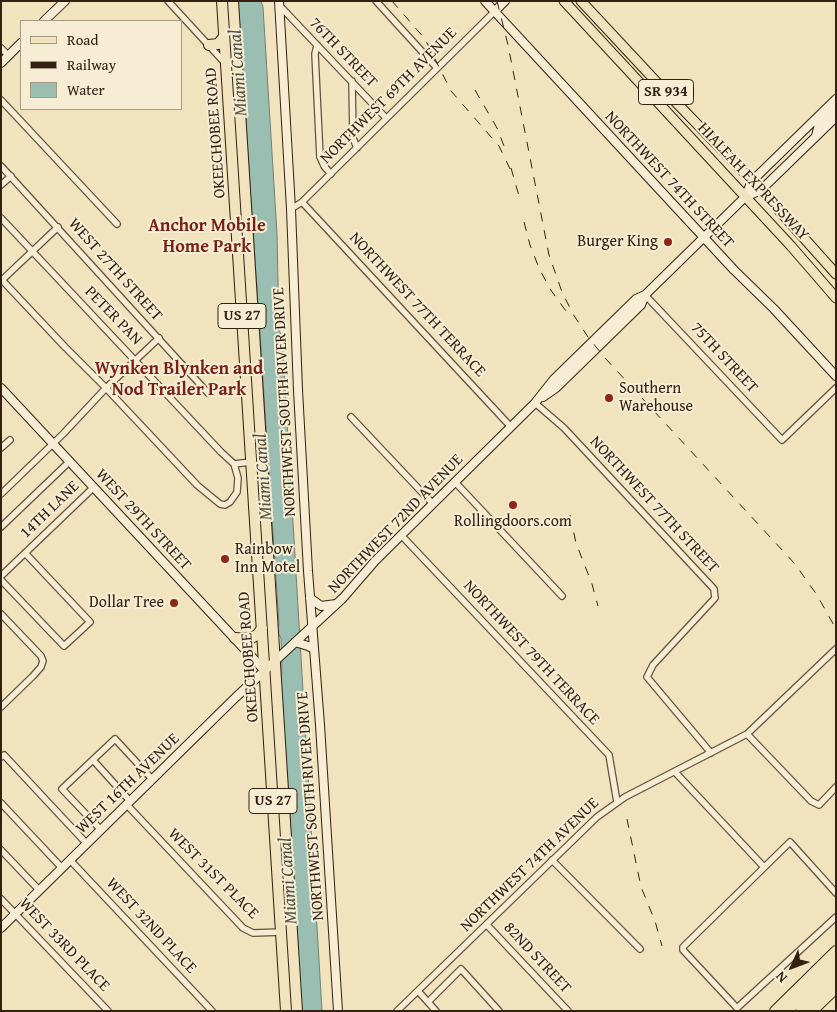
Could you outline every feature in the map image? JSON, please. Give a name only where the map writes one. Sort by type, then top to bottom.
[{"type":"highway","name":"OKEECHOBEE ROAD","points":[[222,1],[286,1011]]},
{"type":"highway","name":"OKEECHOBEE ROAD","points":[[233,1],[278,659],[297,1011]]},
{"type":"highway","points":[[209,45],[218,44],[224,37]]},
{"type":"highway","points":[[226,64],[232,71],[238,87]]},
{"type":"highway","points":[[235,638],[250,640],[262,628]]},
{"type":"highway","points":[[775,1011],[836,951]]},
{"type":"highway","points":[[787,1011],[836,963]]},
{"type":"highway","points":[[801,1011],[836,976]]},
{"type":"highway","points":[[812,1011],[833,992]]},
{"type":"main road","name":"NORTHWEST 74TH STREET","points":[[485,1],[836,376]]},
{"type":"main road","name":"NORTHWEST 69TH AVENUE","points":[[494,12],[505,1]]},
{"type":"main road","name":"HIALEAH EXPRESSWAY","points":[[564,1],[813,270],[836,298]]},
{"type":"main road","name":"HIALEAH EXPRESSWAY","points":[[581,1],[761,190],[836,274]]},
{"type":"main road","points":[[45,20],[64,2]]},
{"type":"main road","name":"NORTHWEST SOUTH RIVER DRIVE","points":[[279,4],[312,626],[311,647],[338,1011]]},
{"type":"main road","points":[[1,63],[20,44]]},
{"type":"main road","name":"NORTHWEST 72ND AVENUE","points":[[745,197],[752,181],[836,100]]},
{"type":"main road","points":[[816,136],[818,124],[833,110],[836,100]]},
{"type":"main road","name":"NORTHWEST 72ND AVENUE","points":[[278,659],[336,604],[401,535],[535,403],[556,388],[641,305],[645,295],[745,197],[761,190],[836,117]]},
{"type":"main road","name":"WEST 29TH STREET","points":[[1,388],[265,671]]},
{"type":"main road","points":[[310,598],[321,606],[336,604]]},
{"type":"main road","points":[[298,639],[311,647]]},
{"type":"main road","name":"WEST 16TH AVENUE","points":[[1,928],[278,659]]},
{"type":"street","points":[[168,1],[226,64]]},
{"type":"street","points":[[376,1],[437,68]]},
{"type":"street","name":"76TH STREET","points":[[279,4],[386,118]]},
{"type":"street","name":"NORTHWEST 69TH AVENUE","points":[[291,209],[302,202],[331,174],[494,12]]},
{"type":"street","points":[[317,45],[315,54],[320,158],[331,174]]},
{"type":"street","points":[[1,48],[9,56]]},
{"type":"street","points":[[352,81],[354,138],[357,148]]},
{"type":"street","points":[[1,100],[117,224]]},
{"type":"street","name":"WEST 27TH STREET","points":[[1,166],[208,393]]},
{"type":"street","points":[[1,185],[10,176]]},
{"type":"street","name":"NORTHWEST 77TH TERRACE","points":[[302,202],[511,427]]},
{"type":"street","name":"PETER PAN","points":[[1,218],[234,464]]},
{"type":"street","points":[[58,227],[2,280],[197,485],[220,504],[225,505],[234,497],[239,483],[234,464],[251,462]]},
{"type":"street","name":"75TH STREET","points":[[645,295],[782,440],[836,388]]},
{"type":"street","points":[[1,494],[54,444],[106,388],[159,338]]},
{"type":"street","name":"NORTHWEST 77TH STREET","points":[[535,403],[564,428],[714,589],[715,598],[653,665],[647,677],[712,753]]},
{"type":"street","points":[[352,417],[432,504]]},
{"type":"street","points":[[1,448],[10,440]]},
{"type":"street","points":[[1,527],[70,461]]},
{"type":"street","points":[[455,482],[562,596]]},
{"type":"street","name":"14TH LANE","points":[[1,578],[94,487]]},
{"type":"street","name":"NORTHWEST 79TH TERRACE","points":[[401,535],[609,755],[617,802]]},
{"type":"street","points":[[1,578],[64,646],[90,622],[25,553]]},
{"type":"street","points":[[1,614],[41,656],[43,661],[41,667],[1,707]]},
{"type":"street","name":"NORTHWEST 74TH AVENUE","points":[[397,1011],[597,817],[617,802],[747,734],[836,649]]},
{"type":"street","points":[[747,734],[811,801],[818,805],[836,787]]},
{"type":"street","points":[[101,830],[62,789],[115,739],[152,780]]},
{"type":"street","points":[[1,757],[4,755],[87,844]]},
{"type":"street","name":"WEST 31ST PLACE","points":[[93,760],[128,803],[242,928],[254,933],[292,931]]},
{"type":"street","points":[[675,772],[764,867]]},
{"type":"street","points":[[1,803],[62,868]]},
{"type":"street","points":[[836,892],[790,842],[683,947],[683,950],[737,1008],[836,917]]},
{"type":"street","points":[[1,850],[39,890]]},
{"type":"street","name":"WEST 32ND PLACE","points":[[70,860],[212,1011]]},
{"type":"street","points":[[552,860],[640,948]]},
{"type":"street","name":"WEST 33RD PLACE","points":[[1,899],[108,1011]]},
{"type":"street","name":"82ND STREET","points":[[487,924],[568,1011]]},
{"type":"street","points":[[428,1002],[461,969],[500,1011]]},
{"type":"street","points":[[418,991],[436,1011]]},
{"type":"water","points":[[238,1],[261,1],[263,7],[277,234],[279,330],[282,337],[322,1011],[302,1011],[281,677],[281,638],[277,632],[279,624]]},
{"type":"railway","points":[[392,1],[425,39],[451,91],[499,146],[513,175]]},
{"type":"railway","points":[[497,1],[508,45],[549,255],[562,292],[573,314],[605,358],[795,564],[817,595],[836,629]]},
{"type":"railway","points":[[475,90],[497,128],[504,146]]},
{"type":"railway","points":[[511,168],[519,196]]},
{"type":"railway","points":[[524,222],[539,268],[550,289],[566,311]]},
{"type":"railway","points":[[570,515],[576,543],[592,584],[598,606]]},
{"type":"railway","points":[[627,819],[641,887],[655,921],[662,946]]},
{"type":"place","name":"Burger King","points":[[668,242]]},
{"type":"place","name":"Southern Warehouse","points":[[609,398]]},
{"type":"place","name":"Rollingdoors.com","points":[[513,505]]},
{"type":"place","name":"Rainbow Inn Motel","points":[[225,559]]},
{"type":"place","name":"Dollar Tree","points":[[174,603]]},
{"type":"district","name":"Anchor Mobile Home Park","points":[[207,236]]},
{"type":"district","name":"Wynken Blynken and Nod Trailer Park","points":[[179,379]]},
{"type":"water label","name":"Miami Canal","points":[[239,73]]},
{"type":"water label","name":"Miami Canal","points":[[264,477]]},
{"type":"water label","name":"Miami Canal","points":[[289,881]]}]
